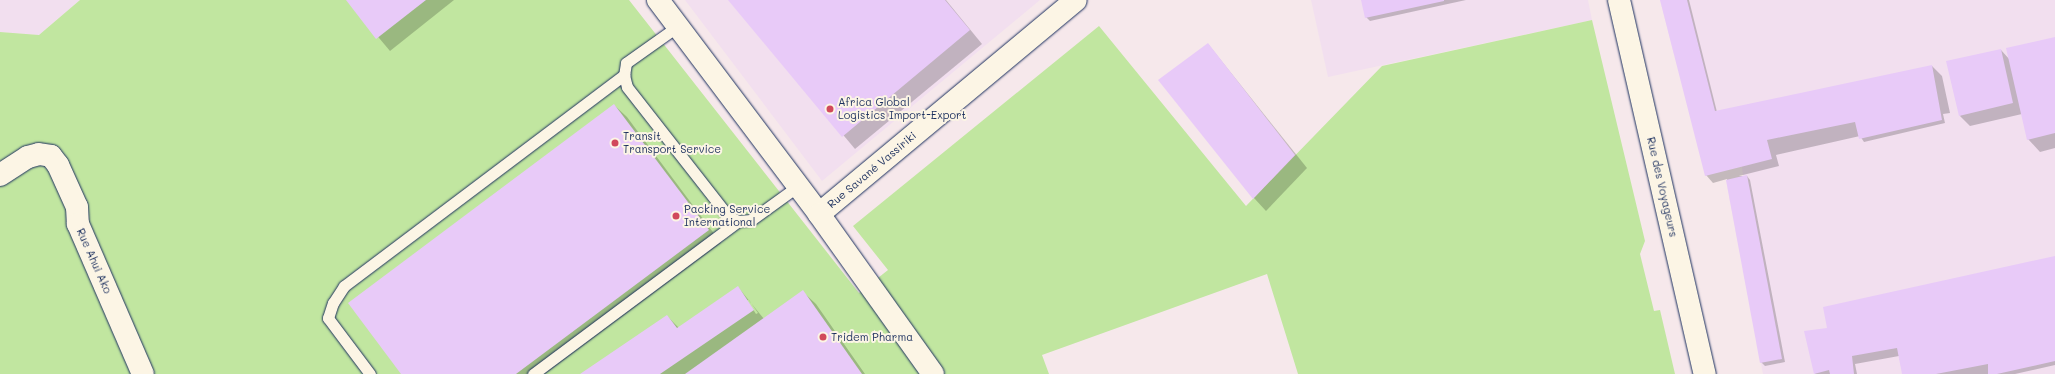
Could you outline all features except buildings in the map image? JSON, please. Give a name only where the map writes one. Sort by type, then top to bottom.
[{"type":"street","name":"Rue Savané Vassiriki","points":[[658,0],[819,214],[1076,0]]},
{"type":"street","name":"Rue des Voyageurs","points":[[1619,0],[1705,374]]},
{"type":"street","name":"Rue Ahui Ako","points":[[0,175],[28,157],[39,154],[51,156],[58,165],[77,207],[78,224],[143,374]]},
{"type":"street","points":[[819,214],[933,374]]},
{"type":"lane","points":[[678,26],[626,63],[624,75],[627,87],[728,216],[738,221],[751,220],[798,186]]},
{"type":"lane","points":[[370,374],[328,318],[333,303],[344,286],[624,75]]},
{"type":"lane","points":[[534,374],[738,221]]},
{"type":"shaded area","points":[[0,0],[80,0],[39,35],[0,32]]},
{"type":"shaded area","points":[[685,0],[1040,0],[822,181]]},
{"type":"shaded area","points":[[1311,0],[1588,0],[1592,20],[1328,77]]},
{"type":"shaded area","points":[[1660,0],[2055,0],[2055,374],[1763,374],[1726,180],[1743,176],[1742,167],[1674,54]]},
{"type":"green space","points":[[80,0],[629,0],[859,293],[888,270],[853,226],[1099,26],[1246,206],[1382,66],[1592,20],[1645,241],[1640,254],[1654,311],[1660,310],[1675,374],[1298,374],[1267,274],[1042,355],[1049,374],[0,374],[0,32],[39,35]]},
{"type":"place","name":"Africa Global Logistics Import-Export","points":[[830,109]]},
{"type":"place","name":"Transit Transport Service","points":[[615,143]]},
{"type":"place","name":"Packing Service International","points":[[676,216]]},
{"type":"place","name":"Tridem Pharma","points":[[823,337]]}]
